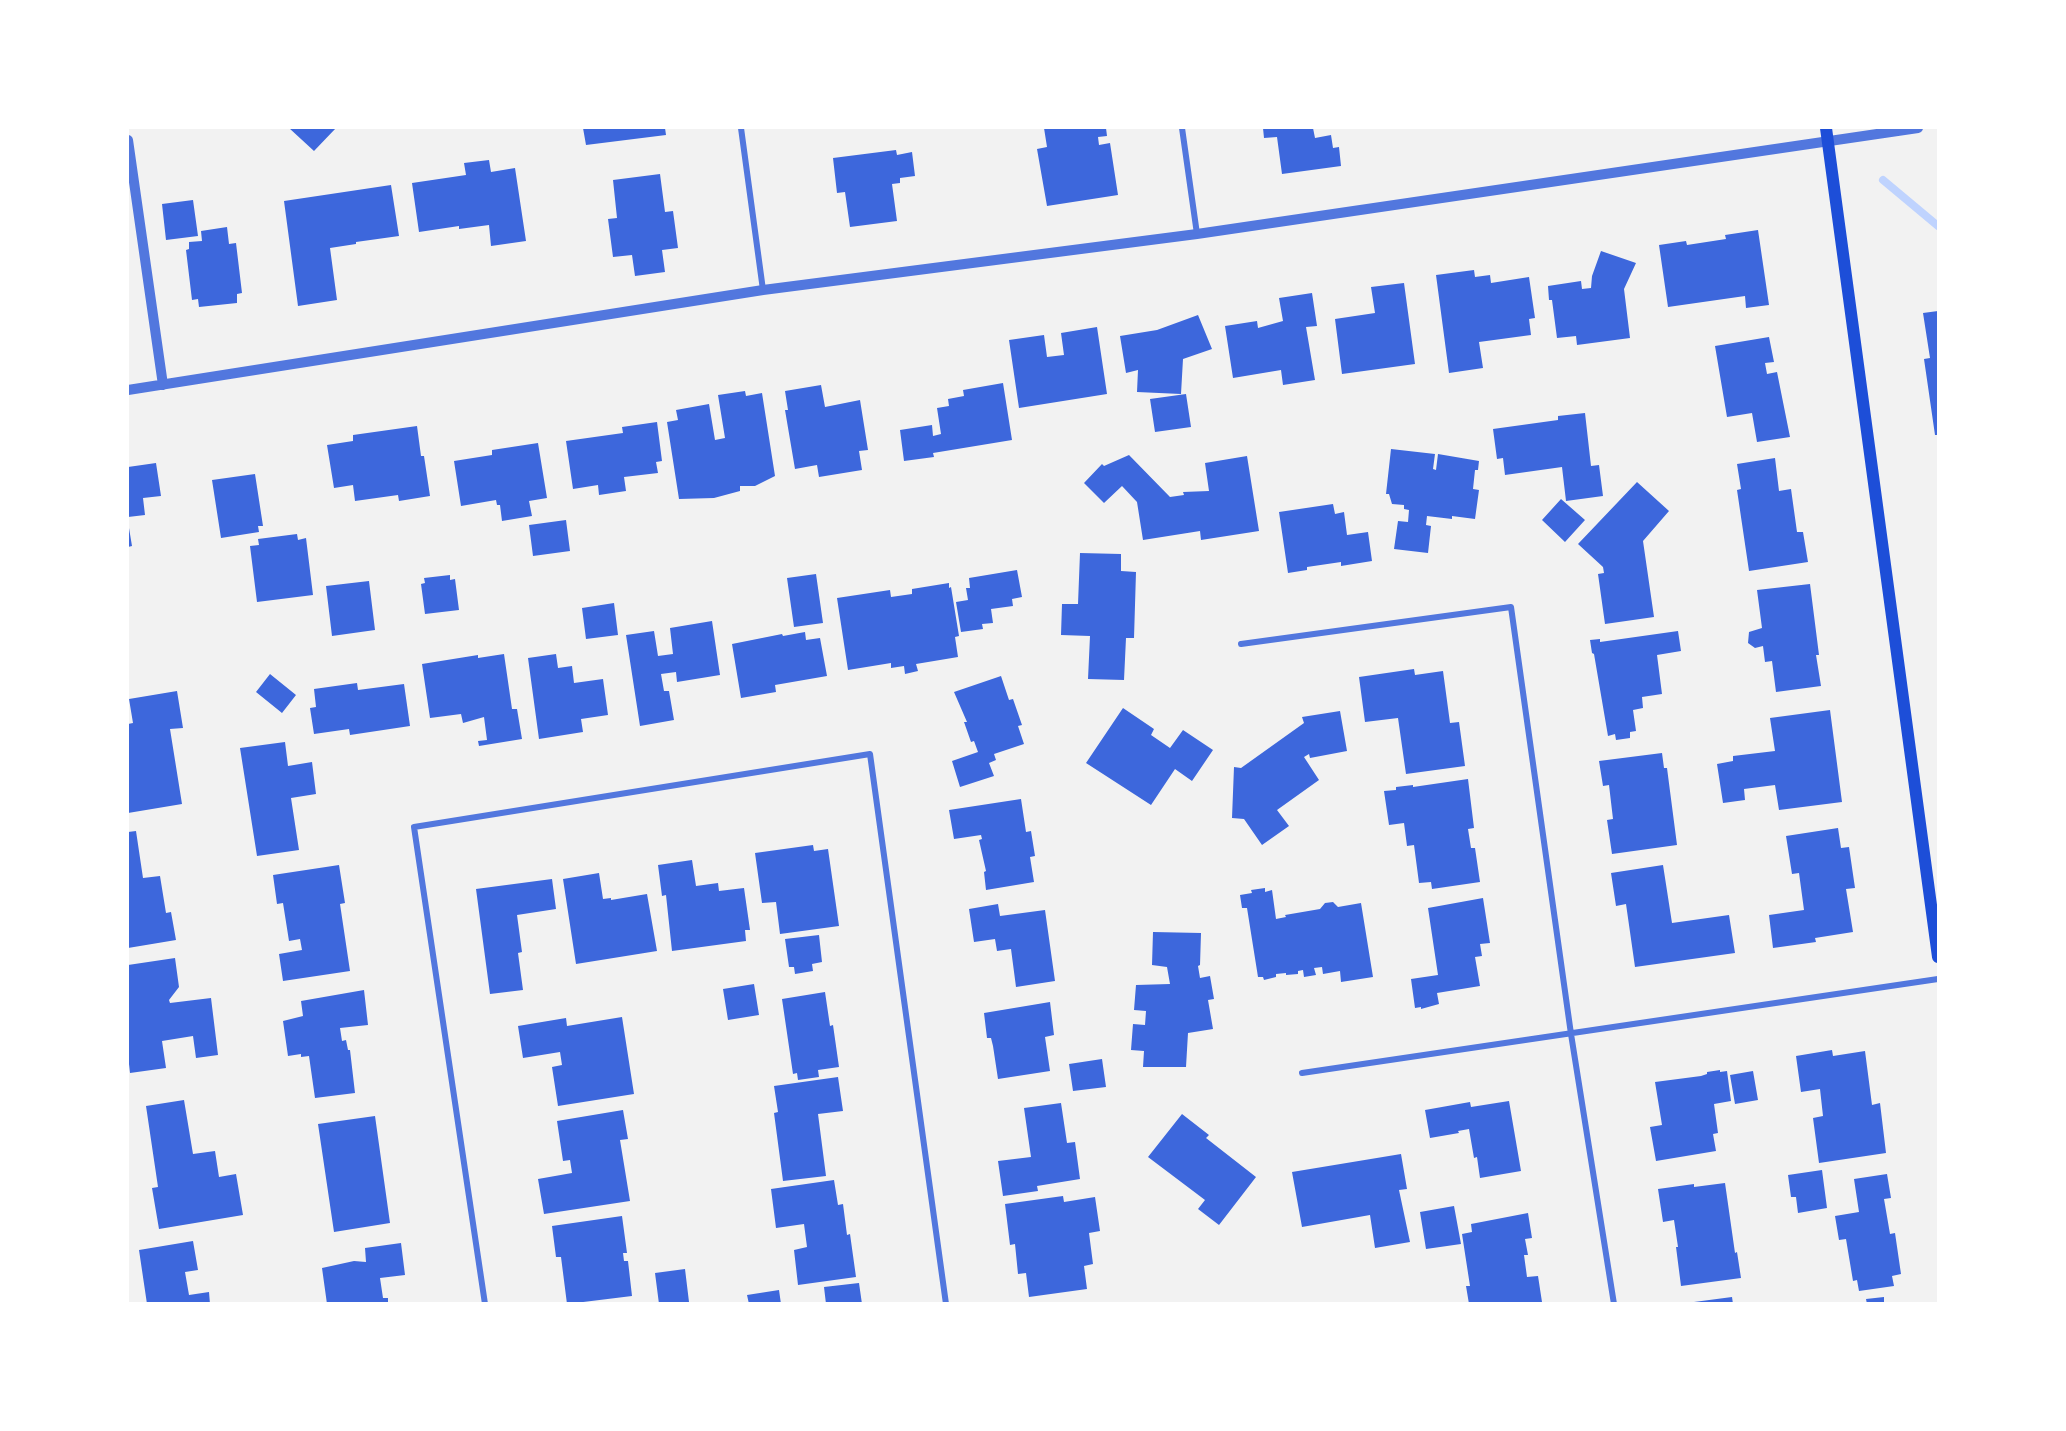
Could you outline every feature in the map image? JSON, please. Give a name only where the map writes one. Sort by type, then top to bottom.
[{"type":"main road","points":[[1826,128],[1938,957]]},
{"type":"street","points":[[741,128],[763,290]]},
{"type":"street","points":[[1182,128],[1197,234]]},
{"type":"street","points":[[128,390],[763,290],[1197,234],[1918,128]]},
{"type":"street","points":[[128,140],[163,385]]},
{"type":"street","points":[[1241,644],[1510,607],[1571,1034],[1614,1304]]},
{"type":"street","points":[[485,1304],[414,827],[870,754],[946,1304]]},
{"type":"street","points":[[1302,1073],[1938,979]]},
{"type":"building","points":[[289,128],[336,128],[314,151]]},
{"type":"building","points":[[583,128],[665,128],[666,135],[586,145]]},
{"type":"building","points":[[1044,128],[1106,128],[1107,136],[1098,137],[1099,145],[1110,143],[1118,195],[1047,206],[1037,149],[1047,147]]},
{"type":"building","points":[[1263,128],[1313,128],[1315,138],[1331,135],[1333,148],[1339,147],[1341,166],[1282,174],[1277,137],[1264,138]]},
{"type":"building","points":[[896,150],[897,155],[912,152],[915,176],[900,178],[900,183],[892,184],[897,221],[850,227],[845,192],[837,193],[833,158]]},
{"type":"building","points":[[489,160],[491,172],[515,168],[526,241],[491,246],[489,225],[459,229],[459,226],[419,232],[412,183],[466,175],[464,163]]},
{"type":"building","points":[[660,174],[665,212],[673,211],[678,248],[662,250],[665,272],[635,276],[632,255],[613,257],[608,219],[617,218],[613,180]]},
{"type":"building","points":[[391,185],[399,236],[330,248],[337,300],[298,306],[284,201]]},
{"type":"building","points":[[193,200],[198,236],[166,240],[162,204]]},
{"type":"building","points":[[227,227],[229,244],[236,243],[242,293],[237,294],[237,303],[199,307],[198,299],[192,300],[186,250],[189,249],[189,242],[202,241],[201,231]]},
{"type":"building","points":[[1758,230],[1769,305],[1746,308],[1745,296],[1668,307],[1659,245],[1686,241],[1687,245],[1726,239],[1725,235]]},
{"type":"building","points":[[1601,251],[1636,263],[1624,289],[1630,338],[1577,345],[1576,336],[1557,338],[1548,286],[1581,281],[1582,289],[1591,288],[1592,276]]},
{"type":"building","points":[[1474,270],[1475,277],[1490,275],[1491,283],[1529,277],[1535,318],[1529,319],[1531,335],[1479,342],[1483,368],[1449,373],[1436,275]]},
{"type":"building","points":[[1404,283],[1415,364],[1342,374],[1335,319],[1375,313],[1371,287]]},
{"type":"building","points":[[1312,293],[1317,326],[1306,327],[1315,380],[1283,385],[1281,370],[1233,378],[1225,326],[1257,321],[1258,328],[1283,321],[1279,298]]},
{"type":"building","points":[[1938,311],[1938,435],[1935,435],[1924,359],[1930,358],[1923,313]]},
{"type":"building","points":[[1198,315],[1212,349],[1183,359],[1181,394],[1137,392],[1138,370],[1126,373],[1120,336],[1157,330]]},
{"type":"building","points":[[1097,327],[1107,394],[1019,408],[1009,340],[1044,335],[1047,357],[1064,355],[1061,333]]},
{"type":"building","points":[[1769,337],[1774,362],[1765,363],[1767,374],[1777,372],[1790,437],[1757,442],[1752,413],[1727,417],[1715,346]]},
{"type":"building","points":[[1003,383],[1012,440],[933,453],[934,457],[904,461],[900,430],[932,425],[933,436],[941,434],[937,408],[949,406],[948,399],[964,396],[963,390]]},
{"type":"building","points":[[821,385],[825,407],[860,400],[868,450],[859,451],[862,470],[819,477],[817,465],[795,469],[785,410],[788,410],[785,391]]},
{"type":"building","points":[[745,391],[746,396],[762,393],[775,476],[755,486],[740,486],[740,491],[714,498],[679,499],[667,422],[678,420],[676,410],[709,404],[715,440],[725,438],[718,395]]},
{"type":"building","points":[[1186,394],[1191,427],[1155,432],[1150,399]]},
{"type":"building","points":[[1585,413],[1591,466],[1599,465],[1603,496],[1566,501],[1562,467],[1505,475],[1503,458],[1497,459],[1493,429],[1558,420],[1558,416]]},
{"type":"building","points":[[657,422],[662,461],[656,462],[658,473],[624,477],[626,491],[599,495],[598,485],[573,489],[566,441],[623,433],[622,427]]},
{"type":"building","points":[[417,426],[430,496],[399,501],[398,495],[355,501],[353,485],[334,488],[327,445],[353,441],[353,435]]},
{"type":"building","points":[[538,443],[547,498],[529,501],[532,516],[502,521],[500,505],[497,505],[496,500],[461,506],[454,461],[492,455],[492,450]]},
{"type":"building","points":[[1391,449],[1435,454],[1433,469],[1436,470],[1438,454],[1479,461],[1478,470],[1475,470],[1473,489],[1479,490],[1475,519],[1427,516],[1426,525],[1431,526],[1428,553],[1394,549],[1398,521],[1408,522],[1409,510],[1404,509],[1404,505],[1392,504],[1389,494],[1386,494]]},
{"type":"building","points":[[1129,455],[1170,497],[1184,495],[1183,492],[1209,491],[1205,463],[1247,456],[1259,531],[1201,540],[1200,531],[1143,540],[1137,502],[1122,486],[1104,503],[1084,483],[1102,464],[1104,466]]},
{"type":"building","points":[[1775,458],[1779,491],[1791,489],[1797,532],[1803,532],[1808,562],[1749,571],[1737,490],[1741,489],[1737,464]]},
{"type":"building","points":[[156,463],[161,496],[143,498],[145,515],[128,517],[128,467]]},
{"type":"building","points":[[255,474],[263,526],[258,526],[259,532],[221,538],[212,480]]},
{"type":"building","points":[[1637,482],[1669,511],[1643,541],[1654,617],[1605,624],[1598,574],[1604,573],[1603,567],[1578,544]]},
{"type":"building","points":[[1561,499],[1585,520],[1565,542],[1542,520]]},
{"type":"building","points":[[1333,504],[1335,514],[1344,512],[1347,535],[1368,532],[1372,561],[1341,566],[1341,562],[1307,567],[1307,570],[1288,573],[1279,512]]},
{"type":"building","points":[[566,520],[570,551],[533,556],[529,525]]},
{"type":"building","points":[[128,522],[132,546],[128,547]]},
{"type":"building","points":[[297,534],[298,540],[306,538],[313,595],[257,602],[250,546],[259,545],[258,539]]},
{"type":"building","points":[[1080,553],[1121,554],[1121,571],[1136,572],[1134,638],[1126,638],[1124,680],[1088,679],[1090,636],[1061,635],[1062,604],[1078,604]]},
{"type":"building","points":[[1017,570],[1022,597],[1012,599],[1013,606],[991,609],[993,623],[982,624],[983,629],[961,632],[956,602],[968,600],[966,588],[970,588],[969,578]]},
{"type":"building","points":[[816,574],[823,623],[794,627],[787,578]]},
{"type":"building","points":[[450,575],[450,580],[455,579],[459,610],[425,614],[421,584],[425,583],[424,578]]},
{"type":"building","points":[[369,581],[375,630],[332,636],[326,586]]},
{"type":"building","points":[[949,583],[959,636],[955,637],[958,657],[916,664],[918,671],[905,674],[904,666],[891,668],[891,663],[848,670],[837,598],[890,590],[891,597],[912,594],[912,589]]},
{"type":"building","points":[[1810,584],[1821,686],[1776,692],[1772,661],[1765,662],[1763,646],[1755,648],[1748,643],[1749,632],[1762,628],[1757,590]]},
{"type":"building","points":[[614,603],[618,635],[586,639],[582,608]]},
{"type":"building","points":[[712,621],[720,675],[677,682],[676,672],[661,674],[664,691],[669,691],[674,720],[640,726],[626,635],[654,631],[658,656],[673,654],[670,628]]},
{"type":"building","points":[[1678,631],[1681,651],[1657,655],[1662,694],[1642,697],[1643,708],[1633,710],[1636,731],[1630,732],[1630,738],[1616,740],[1615,734],[1608,736],[1590,640],[1600,639],[1600,642]]},
{"type":"building","points":[[805,632],[806,640],[820,638],[827,676],[775,685],[776,692],[741,698],[732,644]]},
{"type":"building","points":[[504,654],[512,709],[517,709],[522,739],[479,746],[478,741],[487,740],[484,717],[463,723],[461,714],[430,718],[422,664],[478,655],[478,658]]},
{"type":"building","points":[[556,654],[558,668],[572,666],[574,683],[603,679],[608,715],[581,719],[583,732],[539,739],[528,658]]},
{"type":"building","points":[[1414,669],[1415,675],[1443,671],[1450,723],[1459,722],[1465,766],[1406,774],[1398,718],[1365,722],[1359,677]]},
{"type":"building","points":[[270,674],[296,695],[282,713],[256,692]]},
{"type":"building","points":[[1001,676],[1009,700],[1013,699],[1022,725],[1018,726],[1024,744],[994,754],[996,760],[989,763],[994,776],[960,787],[952,761],[978,752],[974,741],[971,742],[964,722],[967,722],[954,692]]},
{"type":"building","points":[[357,683],[358,690],[404,684],[410,726],[350,735],[349,729],[314,734],[310,708],[316,707],[314,689]]},
{"type":"building","points":[[177,691],[183,728],[170,729],[182,804],[128,813],[128,724],[133,723],[129,699]]},
{"type":"building","points":[[1123,708],[1154,729],[1151,735],[1170,748],[1183,730],[1213,750],[1192,781],[1175,769],[1151,805],[1086,763]]},
{"type":"building","points":[[1830,710],[1842,802],[1779,810],[1775,785],[1744,789],[1745,800],[1723,803],[1717,764],[1733,761],[1733,756],[1775,751],[1770,718]]},
{"type":"building","points":[[1340,711],[1347,751],[1310,758],[1309,754],[1304,757],[1319,780],[1277,810],[1289,826],[1262,845],[1244,819],[1232,818],[1234,767],[1241,768],[1304,723],[1302,717]]},
{"type":"building","points":[[285,742],[288,766],[312,762],[316,794],[291,798],[299,850],[257,856],[240,748]]},
{"type":"building","points":[[1662,753],[1664,768],[1667,768],[1677,845],[1612,854],[1607,820],[1613,819],[1609,785],[1603,786],[1599,761]]},
{"type":"building","points":[[1468,779],[1474,828],[1468,829],[1471,848],[1475,848],[1480,882],[1432,889],[1431,882],[1419,883],[1414,845],[1407,846],[1404,823],[1389,825],[1384,791],[1396,790],[1396,787],[1413,785],[1413,787]]},
{"type":"building","points":[[1021,799],[1026,832],[1031,831],[1035,856],[1030,857],[1034,882],[986,890],[984,872],[986,871],[979,840],[982,839],[981,835],[954,839],[949,810]]},
{"type":"building","points":[[1838,828],[1841,848],[1849,847],[1855,888],[1846,889],[1853,932],[1815,938],[1816,942],[1773,948],[1769,915],[1804,910],[1799,873],[1792,874],[1786,836]]},
{"type":"building","points":[[136,831],[143,878],[160,876],[166,913],[171,912],[176,940],[128,948],[128,832]]},
{"type":"building","points":[[813,845],[814,851],[828,849],[839,926],[780,934],[776,902],[762,903],[755,853]]},
{"type":"building","points":[[692,860],[696,886],[718,883],[719,891],[744,888],[750,930],[745,930],[746,941],[672,951],[666,895],[662,896],[658,865]]},
{"type":"building","points":[[339,865],[345,903],[340,904],[350,971],[283,981],[279,954],[302,950],[300,939],[289,941],[283,903],[277,904],[273,875]]},
{"type":"building","points":[[1663,865],[1672,923],[1729,915],[1735,953],[1635,967],[1626,904],[1616,906],[1611,873]]},
{"type":"building","points":[[599,873],[603,899],[611,898],[611,900],[647,894],[657,951],[576,964],[563,879]]},
{"type":"building","points":[[552,879],[556,909],[517,915],[522,952],[518,953],[523,990],[490,994],[476,889]]},
{"type":"building","points":[[1265,888],[1265,892],[1272,890],[1276,919],[1286,917],[1285,915],[1320,909],[1325,903],[1333,902],[1338,907],[1361,903],[1373,977],[1341,982],[1340,971],[1323,974],[1322,967],[1314,968],[1316,975],[1304,977],[1303,970],[1298,971],[1298,974],[1276,974],[1276,977],[1264,980],[1263,977],[1258,977],[1247,908],[1242,908],[1240,895],[1252,893],[1251,890]]},
{"type":"building","points":[[1483,898],[1490,943],[1480,944],[1482,956],[1475,957],[1480,986],[1437,993],[1439,1004],[1421,1009],[1421,1007],[1415,1008],[1411,979],[1438,975],[1428,908]]},
{"type":"building","points":[[998,904],[1000,916],[1045,910],[1055,981],[1016,987],[1011,949],[997,951],[995,939],[974,942],[969,909]]},
{"type":"building","points":[[1153,932],[1201,933],[1200,965],[1198,966],[1200,978],[1210,976],[1214,999],[1208,1000],[1213,1029],[1188,1033],[1186,1067],[1143,1067],[1144,1051],[1131,1050],[1133,1024],[1145,1025],[1146,1011],[1134,1010],[1136,985],[1170,984],[1167,967],[1152,965]]},
{"type":"building","points":[[819,935],[822,962],[812,964],[813,971],[795,974],[794,967],[789,967],[785,939]]},
{"type":"building","points":[[175,958],[179,987],[169,1000],[170,1003],[211,998],[218,1055],[196,1058],[193,1036],[162,1041],[166,1068],[130,1073],[128,965]]},
{"type":"building","points":[[754,984],[759,1015],[728,1020],[723,989]]},
{"type":"building","points":[[364,990],[368,1025],[340,1028],[342,1041],[346,1040],[348,1050],[350,1050],[355,1093],[315,1098],[309,1056],[301,1057],[301,1054],[288,1056],[283,1021],[303,1016],[301,1001]]},
{"type":"building","points":[[825,992],[830,1026],[833,1025],[839,1067],[818,1070],[819,1077],[798,1080],[797,1073],[793,1074],[782,999]]},
{"type":"building","points":[[1050,1002],[1054,1035],[1045,1037],[1050,1071],[998,1079],[991,1038],[987,1038],[984,1013]]},
{"type":"building","points":[[622,1017],[634,1094],[558,1106],[552,1067],[562,1065],[560,1052],[523,1058],[518,1026],[566,1018],[567,1026]]},
{"type":"building","points":[[1832,1050],[1833,1056],[1865,1051],[1872,1105],[1880,1103],[1886,1153],[1819,1163],[1813,1118],[1823,1116],[1820,1089],[1801,1092],[1796,1056]]},
{"type":"building","points":[[1102,1059],[1106,1087],[1073,1091],[1069,1064]]},
{"type":"building","points":[[1720,1070],[1720,1072],[1727,1071],[1731,1101],[1714,1104],[1718,1133],[1713,1134],[1716,1151],[1656,1161],[1650,1127],[1662,1125],[1655,1082],[1701,1076],[1707,1072]]},
{"type":"building","points":[[1753,1071],[1758,1100],[1735,1104],[1730,1075]]},
{"type":"building","points":[[838,1077],[843,1111],[818,1114],[826,1176],[783,1181],[774,1113],[778,1112],[774,1086]]},
{"type":"building","points":[[184,1100],[193,1154],[215,1151],[219,1177],[236,1174],[243,1215],[159,1229],[152,1188],[158,1187],[146,1106]]},
{"type":"building","points":[[1509,1101],[1521,1171],[1480,1178],[1469,1129],[1430,1138],[1425,1110],[1470,1102],[1471,1107]]},
{"type":"building","points":[[1061,1103],[1067,1143],[1075,1142],[1080,1179],[1037,1186],[1038,1191],[1003,1196],[998,1161],[1031,1157],[1024,1108]]},
{"type":"building","points":[[623,1110],[628,1139],[620,1140],[630,1201],[544,1214],[538,1179],[572,1173],[570,1160],[563,1161],[557,1121]]},
{"type":"building","points":[[1182,1114],[1209,1135],[1206,1138],[1256,1177],[1219,1225],[1198,1209],[1205,1200],[1148,1157]]},
{"type":"building","points":[[375,1116],[390,1223],[334,1232],[318,1124]]},
{"type":"building","points":[[1401,1154],[1407,1189],[1399,1190],[1410,1242],[1375,1248],[1370,1215],[1302,1227],[1292,1172]]},
{"type":"building","points":[[1822,1170],[1827,1208],[1798,1213],[1796,1197],[1791,1197],[1788,1175]]},
{"type":"building","points":[[1887,1174],[1891,1198],[1884,1199],[1890,1234],[1895,1233],[1901,1274],[1892,1276],[1894,1286],[1859,1291],[1857,1280],[1853,1281],[1846,1239],[1839,1240],[1835,1216],[1859,1212],[1854,1179]]},
{"type":"building","points":[[834,1180],[838,1205],[843,1204],[847,1235],[850,1234],[856,1277],[798,1285],[794,1250],[807,1247],[804,1224],[776,1228],[771,1189]]},
{"type":"building","points":[[1725,1183],[1741,1278],[1681,1286],[1674,1220],[1663,1222],[1658,1189]]},
{"type":"building","points":[[1063,1196],[1064,1202],[1095,1197],[1100,1231],[1089,1233],[1093,1264],[1084,1266],[1087,1289],[1029,1297],[1026,1273],[1018,1274],[1015,1244],[1010,1245],[1005,1204]]},
{"type":"building","points":[[1454,1206],[1461,1244],[1426,1249],[1420,1212]]},
{"type":"building","points":[[1528,1213],[1532,1238],[1525,1239],[1528,1255],[1524,1255],[1527,1277],[1538,1276],[1542,1302],[1469,1304],[1466,1286],[1470,1286],[1462,1234],[1472,1232],[1471,1224]]},
{"type":"building","points":[[622,1216],[627,1253],[623,1253],[624,1261],[628,1261],[632,1296],[567,1304],[561,1257],[556,1257],[552,1226]]},
{"type":"building","points":[[193,1241],[198,1270],[185,1272],[189,1295],[209,1292],[210,1304],[147,1304],[139,1250]]},
{"type":"building","points":[[401,1243],[405,1275],[380,1278],[383,1298],[388,1298],[388,1304],[327,1304],[322,1268],[354,1261],[366,1262],[365,1248]]},
{"type":"building","points":[[685,1269],[689,1302],[659,1304],[655,1273]]},
{"type":"building","points":[[859,1283],[862,1304],[826,1304],[824,1287]]},
{"type":"building","points":[[779,1290],[781,1304],[749,1304],[747,1295]]},
{"type":"building","points":[[1732,1297],[1733,1304],[1694,1304],[1694,1302]]},
{"type":"building","points":[[1884,1297],[1884,1304],[1867,1304],[1866,1299]]},
{"type":"waterway","points":[[1883,180],[1938,226]]}]
